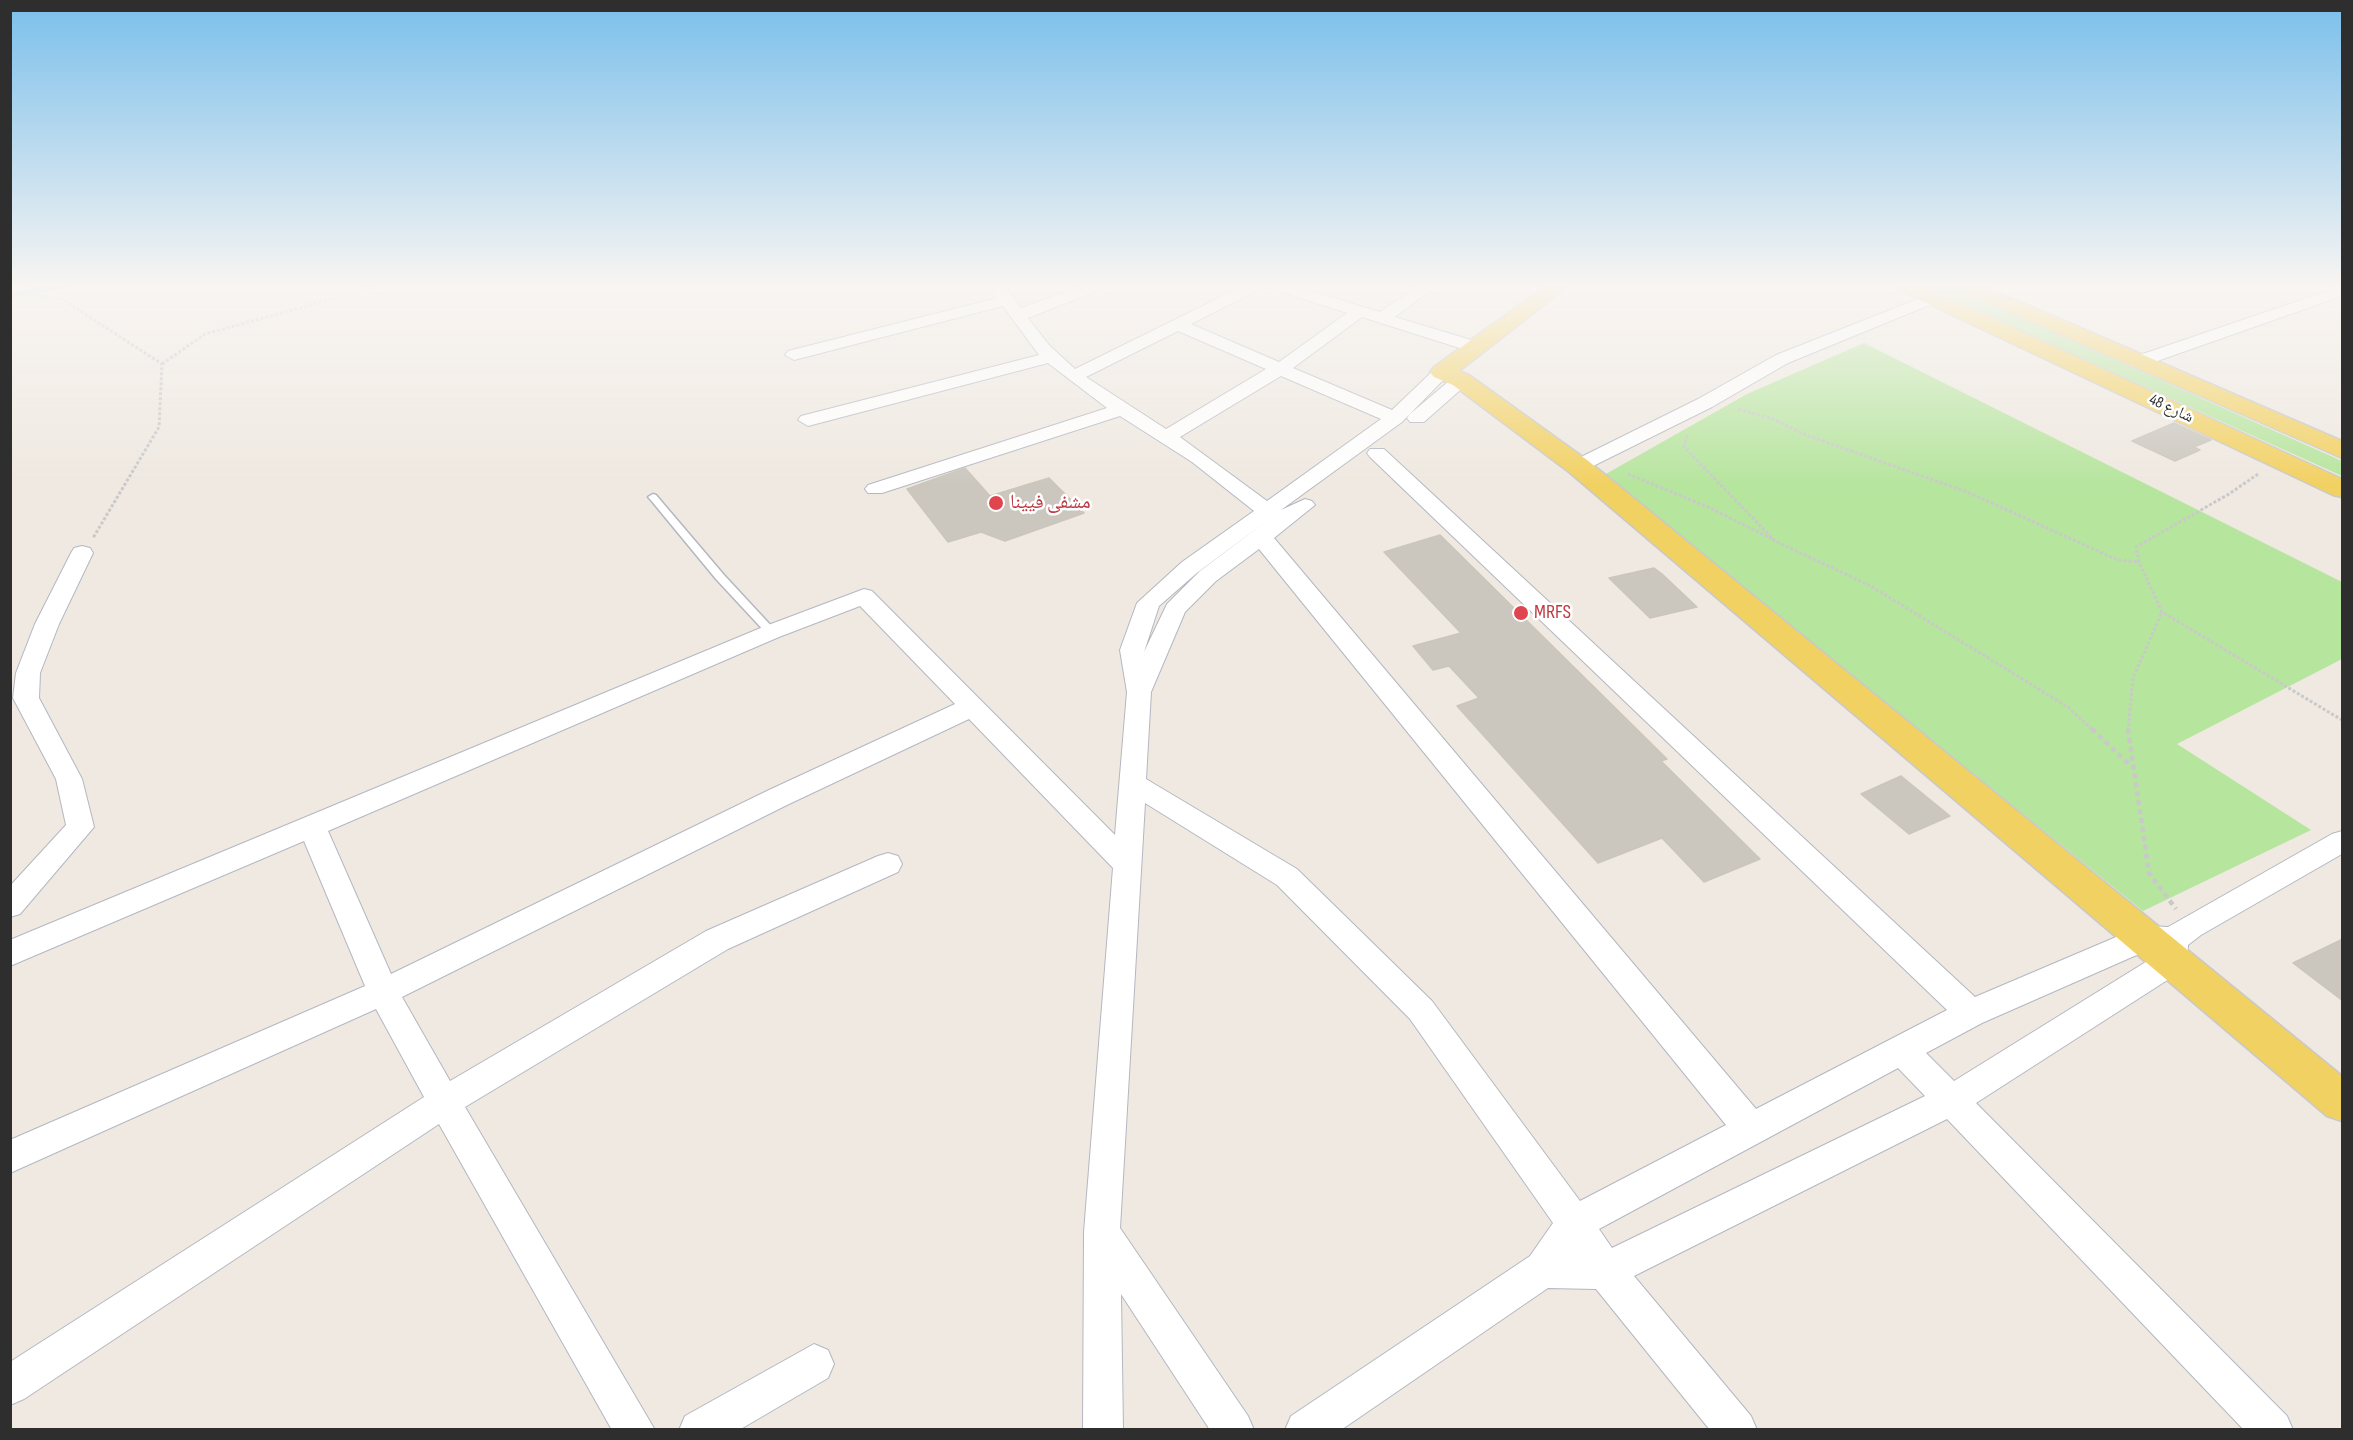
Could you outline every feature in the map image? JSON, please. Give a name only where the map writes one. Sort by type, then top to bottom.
[{"type":"main road","points":[[1452,376],[1472,351]]},
{"type":"main road","points":[[1452,376],[1488,351]]},
{"type":"main road","name":"48 شارع","points":[[2047,351],[2343,489]]},
{"type":"main road","name":"48 شارع","points":[[2113,351],[2343,450]]},
{"type":"main road","points":[[1452,376],[1578,466],[2170,941],[2343,1102]]},
{"type":"street","points":[[794,355],[809,351]]},
{"type":"street","points":[[1046,351],[1074,376],[1219,473],[1271,522],[1750,1128]]},
{"type":"street","points":[[1074,376],[1124,351]]},
{"type":"street","points":[[1240,351],[1395,418]]},
{"type":"street","points":[[1166,437],[1280,369],[1305,351]]},
{"type":"street","points":[[1578,466],[1705,403],[1782,359],[1801,351]]},
{"type":"street","points":[[2137,362],[2168,351]]},
{"type":"street","points":[[808,420],[1051,357]]},
{"type":"street","points":[[1103,1430],[1102,1232],[1139,692],[1174,609],[1208,576],[1395,418],[1452,376]]},
{"type":"street","points":[[1271,522],[1377,453],[1452,376]]},
{"type":"street","points":[[875,489],[1124,409]]},
{"type":"street","points":[[1377,453],[1971,1013]]},
{"type":"street","points":[[10,906],[80,827],[69,779],[26,698],[28,673],[47,624],[82,553]]},
{"type":"street","points":[[10,954],[771,632],[864,596],[1126,864]]},
{"type":"street","points":[[10,1157],[383,992],[778,796],[974,706]]},
{"type":"street","points":[[1133,783],[1287,877],[1421,1010],[1574,1223],[1605,1271],[1737,1430]]},
{"type":"street","points":[[311,825],[383,992],[444,1102],[635,1430]]},
{"type":"street","points":[[1543,1269],[1605,1271],[1952,1100],[2170,941],[2343,841]]},
{"type":"street","points":[[10,1385],[444,1102],[717,940],[888,864]]},
{"type":"street","points":[[1305,1430],[1543,1269],[1574,1223],[1971,1013],[2170,941]]},
{"type":"street","points":[[1902,1050],[2273,1430]]},
{"type":"street","points":[[1102,1232],[1234,1430]]},
{"type":"street","points":[[699,1430],[814,1364]]},
{"type":"lane","points":[[653,497],[720,577],[771,632]]},
{"type":"path","points":[[142,351],[162,364]]},
{"type":"path","points":[[162,364],[180,351]]},
{"type":"path","points":[[82,553],[159,427],[162,364]]},
{"type":"path","points":[[1775,541],[1684,447],[1690,426],[1705,403],[1773,419],[1806,435],[1966,492],[2118,560],[2139,562]]},
{"type":"path","points":[[2277,458],[2244,484],[2164,527],[2136,547],[2139,562],[2162,612],[2343,720]]},
{"type":"path","points":[[1626,473],[1710,508],[1869,585],[2068,707],[2132,767]]},
{"type":"path","points":[[2162,612],[2133,678],[2127,736],[2149,873],[2170,941]]},
{"type":"green space","points":[[1845,351],[1880,351],[2342,582],[2342,659],[2177,744],[2311,830],[2143,911],[1604,475],[1747,394]]},
{"type":"green space","points":[[2066,351],[2096,351],[2342,461],[2342,476]]},
{"type":"building","points":[[2174,423],[2211,440],[2194,447],[2200,450],[2175,461],[2132,441]]},
{"type":"building","name":"مشفى فيينا","points":[[965,468],[990,496],[1049,478],[1084,513],[1005,541],[981,532],[948,542],[907,489]]},
{"type":"building","points":[[1440,535],[1667,759],[1661,761],[1760,859],[1704,882],[1662,838],[1598,863],[1457,706],[1479,698],[1449,666],[1433,670],[1413,646],[1461,633],[1384,552]]},
{"type":"building","points":[[1654,568],[1697,607],[1650,618],[1609,578]]},
{"type":"building","points":[[1901,776],[1950,816],[1909,834],[1861,794]]},
{"type":"building","points":[[2343,939],[2343,1001],[2293,963]]},
{"type":"place","name":"مشفى فيينا","points":[[996,503]]},
{"type":"place","name":"MRFS","points":[[1521,613]]}]
